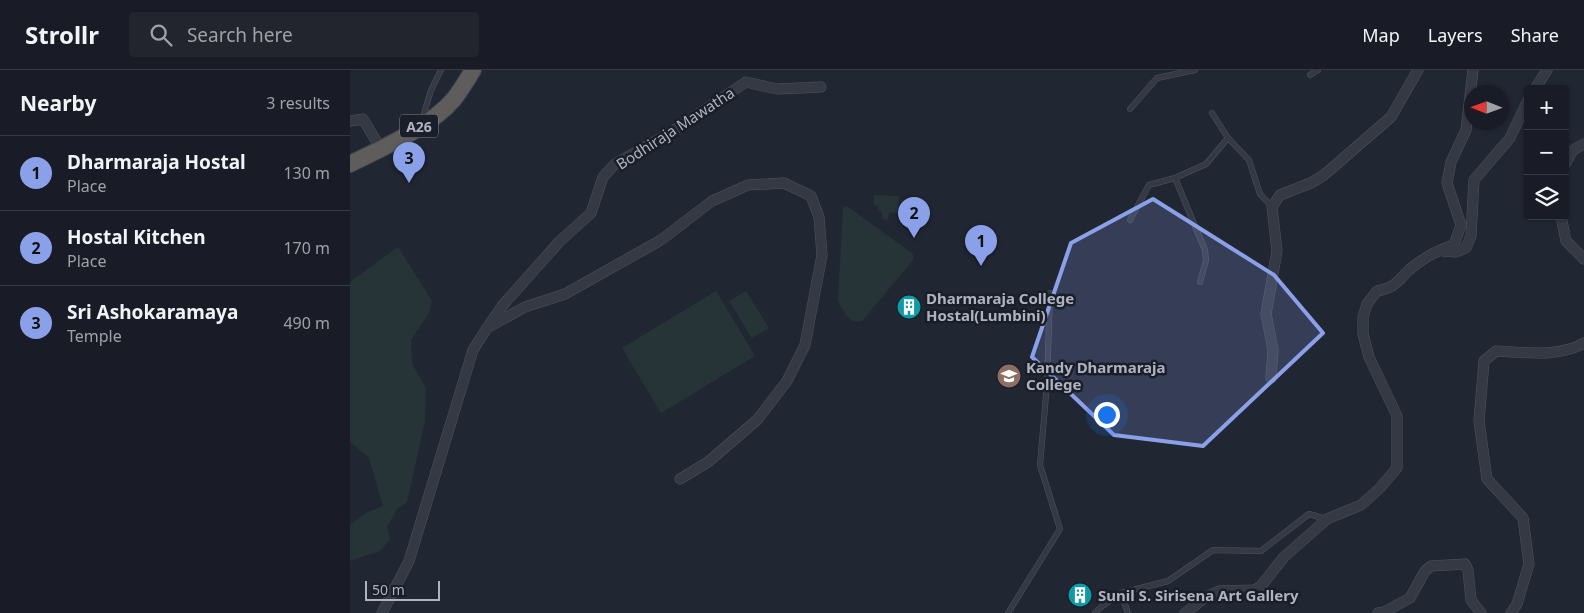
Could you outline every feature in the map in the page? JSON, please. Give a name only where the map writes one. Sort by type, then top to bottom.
[{"type":"highway","name":"A26","points":[[350,164],[380,149],[432,118],[453,99],[473,70]]},
{"type":"street","points":[[1271,378],[1273,350],[1266,314],[1277,251],[1272,207],[1280,195],[1311,183],[1324,175],[1391,117],[1418,70]]},
{"type":"street","points":[[1185,613],[1206,597],[1219,591],[1254,590],[1261,586],[1284,557],[1327,519],[1361,505],[1379,489],[1397,468],[1397,416],[1369,357],[1363,334],[1363,318],[1367,304],[1377,291],[1391,288],[1410,270],[1437,250],[1454,245],[1461,225],[1447,183],[1451,162],[1466,130],[1473,70]]},
{"type":"street","points":[[1538,85],[1547,70]]},
{"type":"street","name":"Bodhiraja Mawatha","points":[[382,613],[409,561],[473,350],[502,306],[559,242],[591,213],[603,177],[615,164],[668,134],[746,82],[777,89],[821,87]]},
{"type":"street","points":[[1437,250],[1456,252],[1466,248],[1471,236],[1474,180],[1510,138],[1524,108]]},
{"type":"street","points":[[350,121],[363,119],[380,149]]},
{"type":"street","points":[[1569,157],[1573,150],[1584,144]]},
{"type":"street","points":[[487,328],[525,307],[565,294],[661,240],[712,201],[748,185],[784,183],[810,196],[820,217],[822,254],[805,345],[787,381],[757,420],[708,462],[680,479]]},
{"type":"street","points":[[1562,220],[1566,241],[1584,259]]},
{"type":"street","points":[[1511,613],[1517,604],[1529,564],[1523,518],[1487,479],[1479,421],[1484,361],[1496,351],[1546,353],[1574,349],[1584,343]]},
{"type":"street","points":[[1378,613],[1384,612],[1410,598],[1424,571],[1431,566],[1460,563],[1465,564],[1468,570],[1471,600],[1480,613]]},
{"type":"lane","points":[[421,125],[431,90],[441,70]]},
{"type":"lane","points":[[1130,109],[1157,78],[1195,70]]},
{"type":"lane","points":[[1310,75],[1318,70]]},
{"type":"lane","points":[[1212,113],[1228,138],[1249,160],[1260,194],[1272,207]]},
{"type":"lane","points":[[1130,220],[1150,185],[1175,178],[1206,164],[1228,138]]},
{"type":"lane","points":[[1175,178],[1205,250],[1206,260],[1200,282]]},
{"type":"lane","points":[[1008,613],[1060,529],[1040,465],[1047,384],[1050,293]]},
{"type":"lane","points":[[1095,613],[1121,593],[1168,581],[1213,550],[1261,551],[1309,514],[1327,519]]},
{"type":"lane","points":[[1121,593],[1128,613]]},
{"type":"highlighted area","points":[[1153,199],[1274,275],[1323,333],[1203,446],[1114,435],[1032,357],[1071,243]]},
{"type":"shaded area","points":[[874,195],[899,196],[898,213],[889,212],[888,220],[882,219],[882,212],[878,211],[878,206],[874,205]]},
{"type":"shaded area","points":[[847,206],[913,254],[913,260],[862,321],[858,322],[847,316],[838,300],[843,208]]},
{"type":"shaded area","points":[[398,247],[432,301],[429,313],[411,340],[412,364],[426,388],[425,421],[407,502],[397,509],[387,527],[390,539],[380,551],[350,561],[350,525],[366,513],[383,506],[369,458],[350,442],[350,282]]},
{"type":"shaded area","points":[[716,291],[755,356],[661,413],[622,348]]},
{"type":"shaded area","points":[[746,291],[769,328],[752,338],[729,301]]},
{"type":"place","name":"Sri Ashokaramaya","points":[[409,183]]},
{"type":"place","name":"Hostal Kitchen","points":[[914,238]]},
{"type":"place","name":"Dharmaraja Hostal","points":[[981,266]]},
{"type":"place","name":"Dharmaraja College Hostal(Lumbini)","points":[[909,307]]},
{"type":"place","name":"Kandy Dharmaraja College","points":[[1009,376]]},
{"type":"place","name":"Sunil S. Sirisena Art Gallery","points":[[1080,595]]}]
